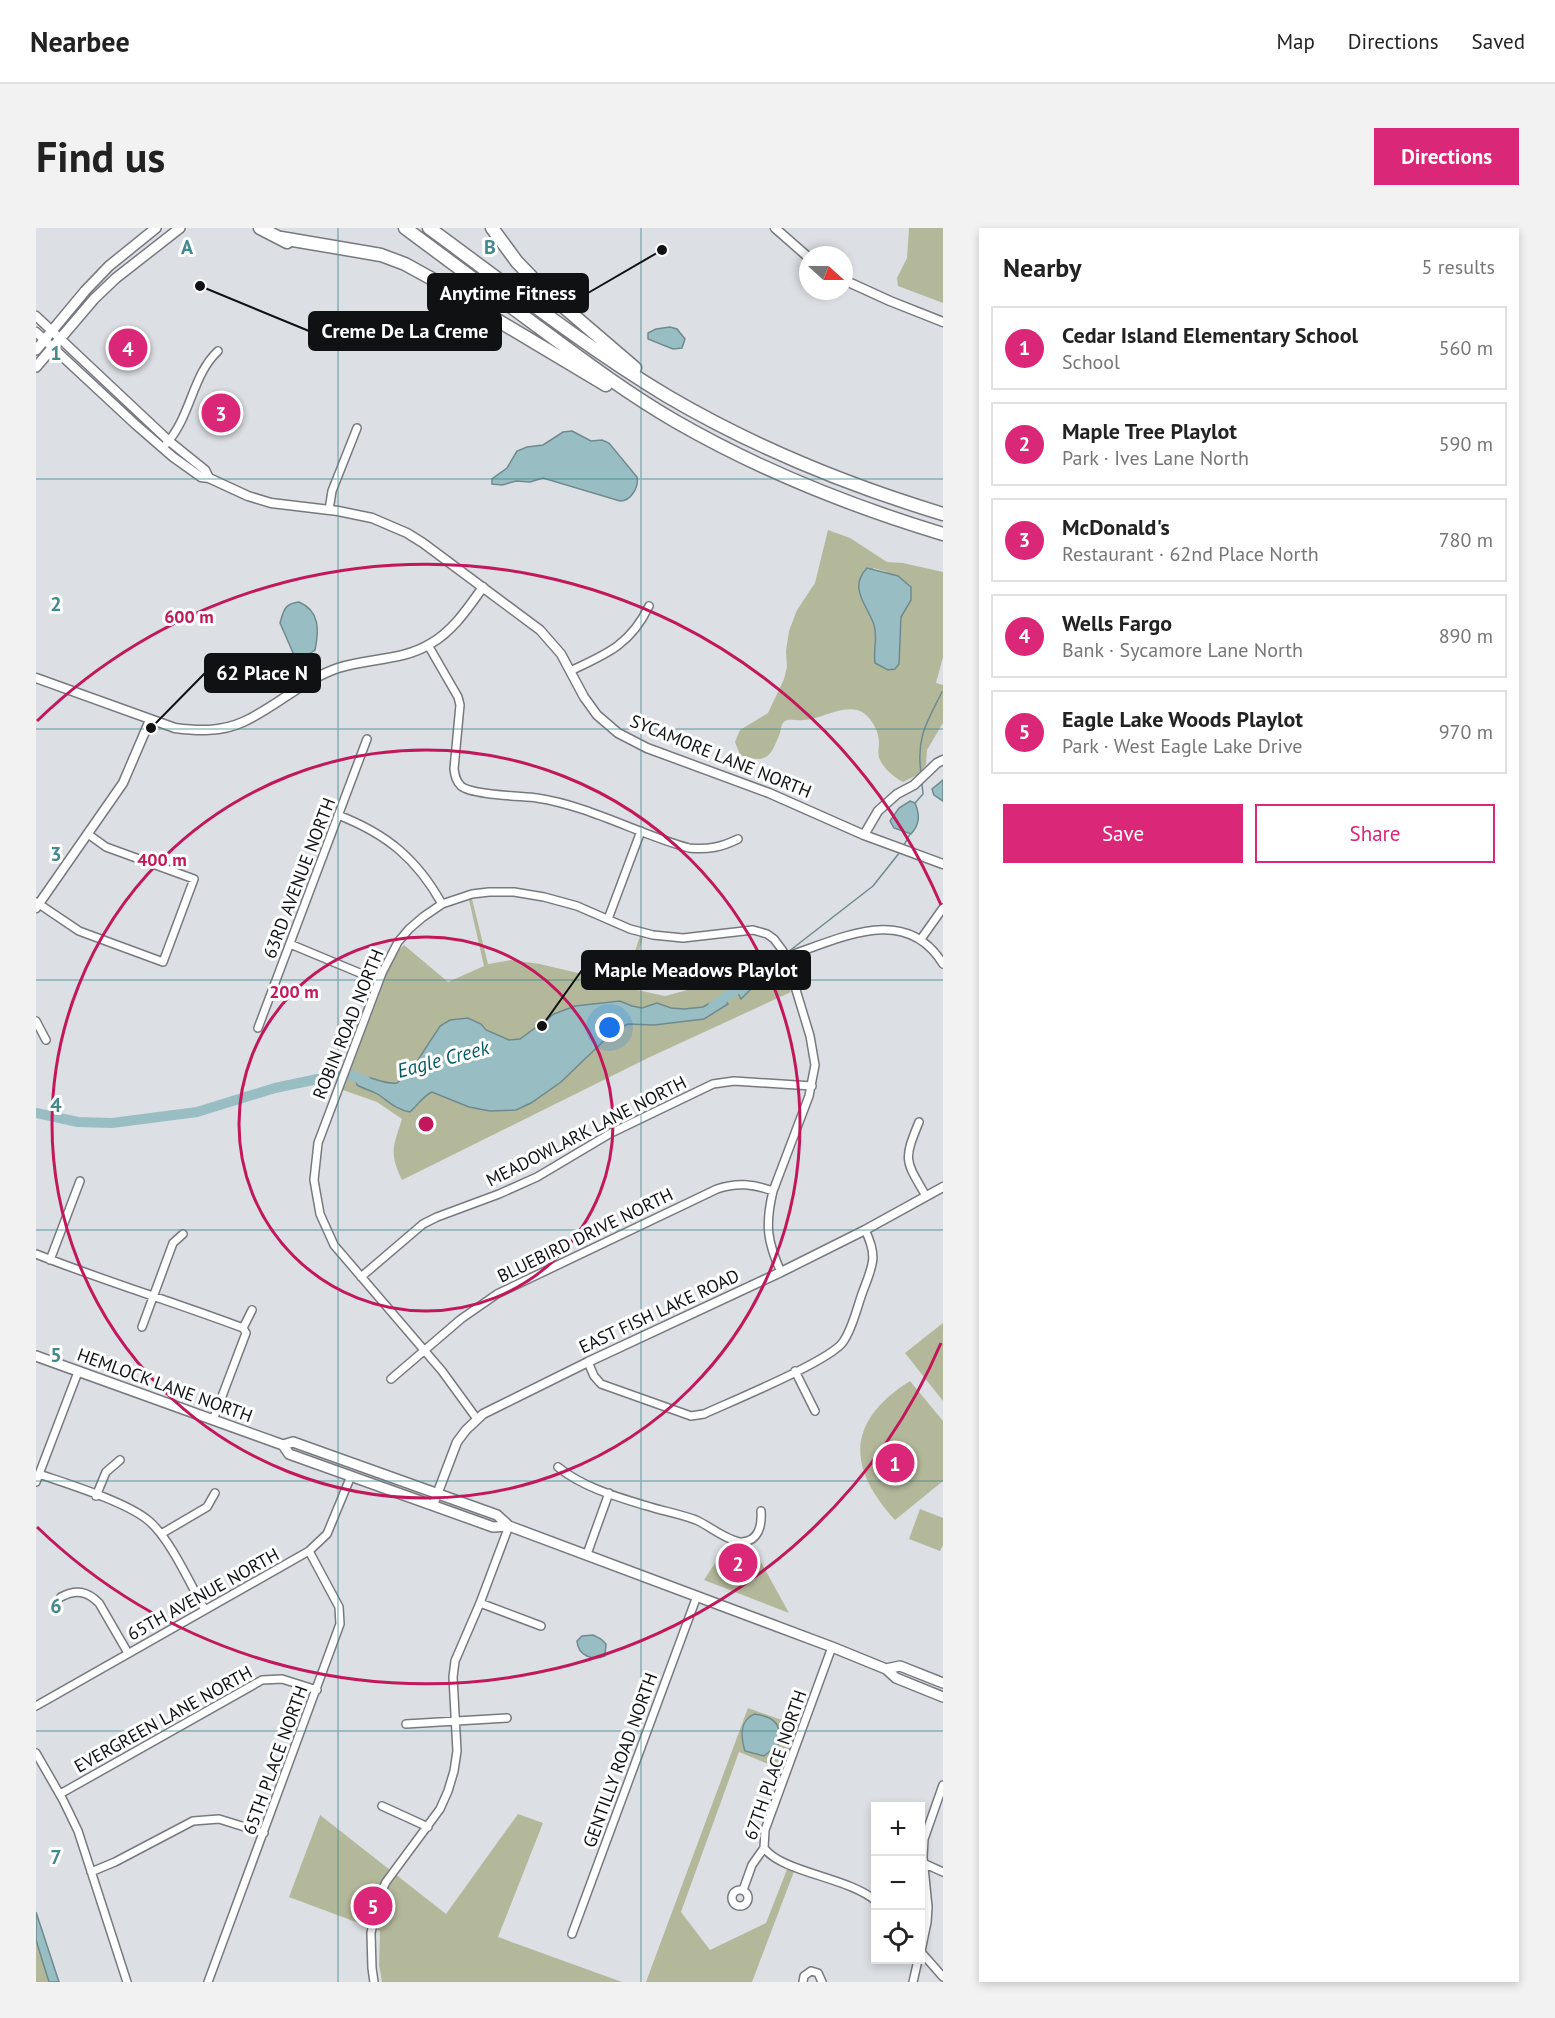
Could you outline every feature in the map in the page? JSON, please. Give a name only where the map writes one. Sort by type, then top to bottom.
[{"type":"highway","points":[[260,228],[281,238],[394,259],[445,286],[497,320],[664,420],[767,469],[848,503],[943,534]]},
{"type":"highway","points":[[405,228],[630,392],[674,420],[732,452]]},
{"type":"highway","points":[[429,228],[611,361],[727,429],[857,486],[943,514]]},
{"type":"highway","points":[[492,228],[517,262],[544,290],[668,396]]},
{"type":"main road","points":[[36,350],[109,266],[156,228]]},
{"type":"main road","points":[[36,367],[94,299],[116,278],[180,228]]},
{"type":"main road","name":"HEMLOCK LANE NORTH","points":[[36,1356],[213,1420],[283,1444],[293,1442],[497,1515],[509,1526],[832,1647],[886,1669],[896,1678],[943,1697]]},
{"type":"main road","name":"HEMLOCK LANE NORTH","points":[[283,1444],[289,1454],[493,1527],[509,1526]]},
{"type":"main road","name":"HEMLOCK LANE NORTH","points":[[886,1669],[900,1666],[943,1683]]},
{"type":"street","points":[[775,228],[799,248]]},
{"type":"street","points":[[853,284],[890,302],[943,322]]},
{"type":"street","points":[[36,316],[48,335]]},
{"type":"street","points":[[36,332],[48,335]]},
{"type":"street","name":"SYCAMORE LANE NORTH","points":[[48,335],[163,448],[201,477],[209,478],[248,496],[271,502],[372,518],[407,533],[540,630],[561,654],[584,697],[597,715],[618,733],[635,743],[798,805],[864,835],[943,864]]},
{"type":"street","name":"SYCAMORE LANE NORTH","points":[[56,343],[205,470],[209,478]]},
{"type":"street","points":[[163,448],[183,420],[206,365],[218,351]]},
{"type":"street","points":[[329,510],[332,491],[357,428]]},
{"type":"street","points":[[36,678],[175,728],[211,730],[240,723],[331,671],[349,665],[400,657],[428,645],[451,627],[483,587]]},
{"type":"street","points":[[570,671],[596,660],[622,644],[637,629],[649,606]]},
{"type":"street","points":[[428,645],[458,697],[460,705],[454,769],[456,779],[461,786],[471,791],[557,801],[676,844],[703,849],[723,846],[738,839]]},
{"type":"street","points":[[88,834],[106,846],[194,879],[163,962],[79,931],[37,904],[123,783],[140,748],[150,720]]},
{"type":"street","name":"63RD AVENUE NORTH","points":[[258,1029],[367,739]]},
{"type":"street","points":[[864,835],[878,811],[943,760]]},
{"type":"street","points":[[339,815],[368,828],[401,850],[415,863],[442,904]]},
{"type":"street","points":[[608,919],[641,831]]},
{"type":"street","name":"ROBIN ROAD NORTH","points":[[477,1419],[456,1388],[334,1245],[326,1230],[316,1197],[315,1163],[318,1143],[389,957],[409,928],[442,904],[472,894],[514,892],[555,900],[643,933],[663,937],[683,938],[745,930],[760,931],[774,939],[785,957],[812,1044],[815,1065],[812,1086],[773,1191],[767,1220],[768,1235],[781,1272]]},
{"type":"street","points":[[921,939],[943,908]]},
{"type":"street","points":[[785,957],[854,934],[880,928],[906,932],[921,939],[937,953],[943,964]]},
{"type":"street","points":[[290,944],[379,981]]},
{"type":"street","points":[[36,1021],[46,1040]]},
{"type":"street","name":"MEADOWLARK LANE NORTH","points":[[361,1277],[423,1224],[537,1177],[611,1133],[713,1084],[734,1081],[812,1086]]},
{"type":"street","points":[[919,1122],[908,1149],[907,1161],[926,1197]]},
{"type":"street","points":[[50,1260],[80,1181]]},
{"type":"street","name":"BLUEBIRD DRIVE NORTH","points":[[391,1379],[461,1318],[497,1294],[717,1189],[728,1185],[746,1184],[773,1191]]},
{"type":"street","name":"EAST FISH LAKE ROAD","points":[[433,1505],[457,1442],[477,1419],[588,1362],[781,1272],[865,1230],[943,1187]]},
{"type":"street","points":[[588,1362],[594,1376],[602,1384],[691,1416],[704,1414],[795,1371],[836,1350],[847,1335],[874,1260],[871,1242],[865,1230]]},
{"type":"street","points":[[142,1327],[173,1243],[183,1234]]},
{"type":"street","points":[[36,1254],[113,1284],[153,1295],[243,1328],[246,1333],[213,1420]]},
{"type":"street","points":[[243,1328],[252,1310]]},
{"type":"street","points":[[795,1371],[815,1411]]},
{"type":"street","points":[[36,1482],[78,1372]]},
{"type":"street","points":[[96,1496],[106,1472],[120,1460]]},
{"type":"street","points":[[558,1467],[570,1477],[609,1493],[695,1519],[738,1542],[749,1540],[757,1535],[762,1522],[761,1511]]},
{"type":"street","points":[[39,1474],[138,1513],[161,1534],[205,1610]]},
{"type":"street","name":"65TH AVENUE NORTH","points":[[36,1706],[309,1551],[327,1534],[351,1476]]},
{"type":"street","points":[[161,1534],[207,1507],[215,1492]]},
{"type":"street","points":[[586,1554],[609,1493]]},
{"type":"street","points":[[374,1982],[371,1933],[378,1899],[391,1875],[440,1809],[454,1771],[457,1721],[454,1661],[480,1603],[509,1526]]},
{"type":"street","name":"65TH PLACE NORTH","points":[[208,1982],[338,1633],[341,1616],[336,1599],[309,1551]]},
{"type":"street","points":[[61,1597],[77,1592],[93,1597],[99,1603],[128,1653]]},
{"type":"street","name":"GENTILLY ROAD NORTH","points":[[572,1934],[697,1596]]},
{"type":"street","points":[[480,1603],[541,1626]]},
{"type":"street","name":"67TH PLACE NORTH","points":[[743,1890],[752,1865],[764,1848],[765,1830],[832,1647]]},
{"type":"street","name":"EVERGREEN LANE NORTH","points":[[60,1794],[262,1680],[282,1678],[317,1690]]},
{"type":"street","points":[[406,1724],[507,1718]]},
{"type":"street","points":[[36,1753],[78,1831],[127,1982]]},
{"type":"street","points":[[923,1856],[924,1839],[943,1785]]},
{"type":"street","points":[[382,1806],[428,1827]]},
{"type":"street","points":[[91,1872],[123,1859],[193,1821],[219,1819],[264,1833]]},
{"type":"street","points":[[764,1848],[779,1860],[856,1889],[871,1898]]},
{"type":"street","points":[[925,1864],[943,1872]]},
{"type":"street","points":[[925,1881],[928,1907],[925,1932]]},
{"type":"street","points":[[925,1957],[943,1977]]},
{"type":"street","points":[[913,1982],[917,1964]]},
{"type":"street","points":[[803,1982],[804,1976],[811,1971],[818,1973],[821,1982]]},
{"type":"green space","points":[[909,228],[943,228],[943,303],[898,286],[897,278],[907,258]]},
{"type":"green space","points":[[828,530],[850,538],[887,562],[903,563],[943,572],[943,657],[936,683],[943,685],[943,723],[927,750],[926,765],[917,775],[903,782],[882,764],[879,756],[879,737],[875,727],[866,715],[857,710],[843,710],[810,719],[787,720],[766,757],[756,759],[740,755],[735,742],[740,730],[768,713],[784,679],[789,631],[797,610],[815,583]],"holes":[[[874,568],[887,572],[911,600],[901,617],[899,651],[874,658],[876,632],[859,588]]]},
{"type":"green space","points":[[472,899],[488,964],[511,960],[540,964],[624,984],[640,936],[643,937],[628,988],[665,996],[754,972],[777,951],[791,992],[650,1057],[402,1180],[395,1163],[394,1150],[402,1119],[377,1102],[343,1090],[389,968],[404,945],[448,982],[484,966],[469,900]]},
{"type":"green space","points":[[943,1323],[943,1401],[905,1353]]},
{"type":"green space","points":[[910,1381],[943,1421],[943,1481],[895,1520],[868,1481],[862,1463],[860,1445],[865,1428],[874,1412],[889,1396]]},
{"type":"green space","points":[[920,1509],[943,1518],[943,1545],[940,1551],[909,1539]]},
{"type":"green space","points":[[728,1543],[742,1546],[751,1544],[789,1613],[704,1580]]},
{"type":"green space","points":[[748,1708],[799,1726],[783,1770],[739,1752],[681,1912],[710,1950],[766,1923],[788,1867],[795,1869],[752,1982],[646,1982]]},
{"type":"green space","points":[[518,1814],[543,1823],[498,1937],[622,1982],[382,1982],[379,1965],[380,1931],[289,1897],[320,1815],[446,1914]]},
{"type":"green space","points":[[36,1932],[54,1982],[36,1982]]},
{"type":"water","points":[[670,327],[677,329],[685,339],[682,348],[673,349],[648,339],[648,333]]},
{"type":"water","points":[[572,431],[591,441],[602,440],[609,443],[637,477],[637,485],[628,499],[620,501],[543,478],[530,482],[492,484],[492,479],[507,468],[517,451],[543,445],[563,432]]},
{"type":"water","points":[[867,568],[898,576],[911,587],[911,600],[901,617],[899,664],[895,669],[888,670],[875,663],[874,625],[859,590],[859,583]]},
{"type":"water","points":[[299,602],[311,610],[317,628],[315,650],[302,659],[294,655],[280,623],[285,608]]},
{"type":"water","points":[[943,780],[943,801],[934,795],[932,789]]},
{"type":"water","points":[[910,801],[915,803],[918,812],[918,823],[911,834],[894,828],[890,821],[899,808]]},
{"type":"water","points":[[772,961],[774,966],[741,999],[735,988]]},
{"type":"water","points":[[723,996],[728,1004],[704,1019],[654,1025],[628,1024],[614,1031],[561,1082],[531,1103],[516,1110],[490,1111],[469,1107],[432,1092],[410,1112],[397,1108],[377,1094],[357,1085],[355,1076],[397,1083],[412,1069],[440,1026],[450,1020],[468,1018],[481,1024],[486,1030],[509,1040],[520,1039],[554,1014],[575,1006],[620,1001],[642,1008],[657,1003],[671,1008],[684,1009],[703,1007]]},
{"type":"water","points":[[593,1635],[606,1644],[605,1656],[591,1657],[580,1650],[577,1641],[582,1636]]},
{"type":"water","points":[[755,1714],[772,1719],[779,1730],[780,1743],[764,1756],[745,1751],[742,1735],[744,1725],[746,1720]]},
{"type":"water","points":[[36,1912],[59,1982],[49,1982],[36,1940]]},
{"type":"waterway","name":"Eagle Creek","points":[[921,773],[921,739],[927,721],[942,692]]},
{"type":"waterway","name":"Eagle Creek","points":[[915,803],[923,794],[922,784]]},
{"type":"waterway","name":"Eagle Creek","points":[[904,845],[910,834]]},
{"type":"waterway","name":"Eagle Creek","points":[[788,952],[873,886],[900,852]]},
{"type":"waterway","name":"Eagle Creek","points":[[774,963],[782,957]]},
{"type":"waterway","name":"Eagle Creek","points":[[713,1006],[747,982]]},
{"type":"waterway","name":"Eagle Creek","points":[[36,1113],[78,1122],[112,1123],[197,1112],[275,1088],[346,1073],[366,1081]]},
{"type":"place","name":"Anytime Fitness","points":[[662,250]]},
{"type":"place","name":"Creme De La Creme","points":[[200,286]]},
{"type":"place","name":"Wells Fargo","points":[[128,348]]},
{"type":"place","name":"McDonald's","points":[[221,413]]},
{"type":"place","name":"62 Place N","points":[[151,728]]},
{"type":"place","name":"Maple Meadows Playlot","points":[[542,1026]]},
{"type":"place","name":"Cedar Island Elementary School","points":[[895,1463]]},
{"type":"place","name":"Maple Tree Playlot","points":[[738,1563]]},
{"type":"place","name":"Eagle Lake Woods Playlot","points":[[373,1906]]}]
